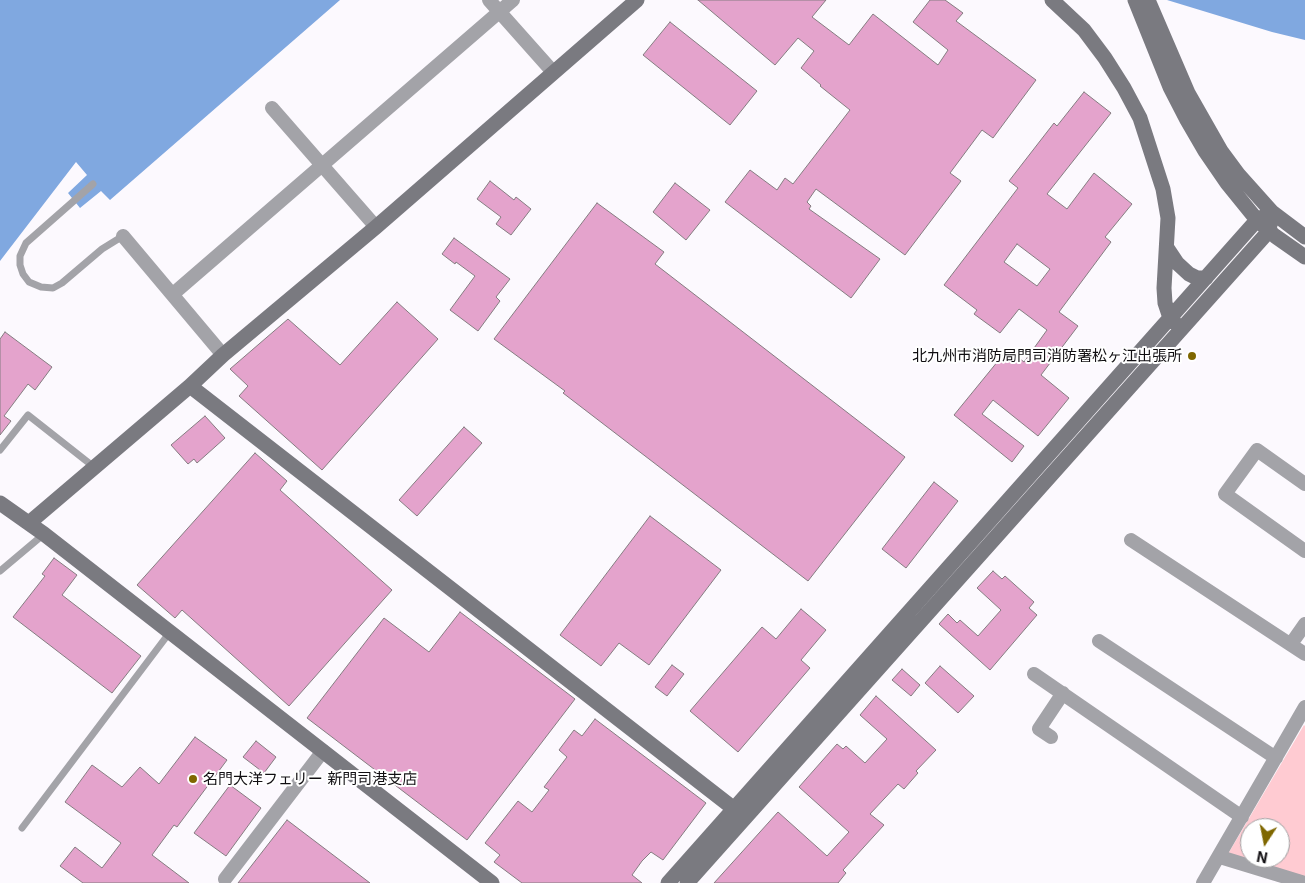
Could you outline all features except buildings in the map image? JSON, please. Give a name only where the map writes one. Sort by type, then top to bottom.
[{"type":"street","points":[[488,0],[553,72]]},
{"type":"street","points":[[173,294],[513,0]]},
{"type":"street","points":[[29,523],[637,0]]},
{"type":"street","points":[[1052,0],[1084,30],[1105,58],[1140,118],[1163,189],[1168,218],[1164,288],[1165,303],[1176,324]]},
{"type":"street","points":[[1135,0],[1170,86],[1205,151],[1257,220],[1305,257]]},
{"type":"street","points":[[1149,2],[1188,93],[1221,151],[1238,174],[1272,212],[1305,237]]},
{"type":"street","points":[[272,108],[376,226]]},
{"type":"street","points":[[1176,324],[1206,278],[1257,220],[1272,212]]},
{"type":"street","points":[[668,883],[740,813],[1176,324],[1269,231],[1272,212]]},
{"type":"street","points":[[123,236],[224,355]]},
{"type":"street","points":[[1167,248],[1177,263],[1189,274],[1197,278],[1206,278]]},
{"type":"street","points":[[190,386],[740,813]]},
{"type":"street","points":[[1305,484],[1257,450],[1225,494],[1305,551]]},
{"type":"street","points":[[0,502],[44,534],[492,883]]},
{"type":"street","points":[[1131,540],[1305,654]]},
{"type":"street","points":[[1291,644],[1305,624]]},
{"type":"street","points":[[1098,641],[1276,758]]},
{"type":"street","points":[[1034,674],[1242,817]]},
{"type":"street","points":[[1051,738],[1038,729],[1063,693]]},
{"type":"street","points":[[1204,883],[1305,706]]},
{"type":"street","points":[[225,879],[323,751]]},
{"type":"street","points":[[688,883],[740,813]]},
{"type":"street","points":[[1220,857],[1305,883]]},
{"type":"lane","points":[[93,184],[26,243],[20,256],[23,274],[29,282],[41,287],[52,288],[62,283],[102,249],[123,236]]},
{"type":"lane","points":[[0,450],[28,415],[94,468]]},
{"type":"lane","points":[[0,571],[44,534]]},
{"type":"lane","points":[[22,828],[170,632]]},
{"type":"shaded area","points":[[1304,725],[1305,726],[1305,877],[1275,868],[1290,868],[1290,818],[1249,818]]},
{"type":"shaded area","points":[[1240,834],[1240,858],[1228,854]]},
{"type":"water","points":[[0,0],[340,0],[110,200],[101,191],[80,208],[68,193],[87,175],[76,162],[0,261]]},
{"type":"water","points":[[1167,0],[1305,0],[1305,40],[1272,32]]},
{"type":"place","name":"北九州市消防局門司消防署松ヶ江出張所","points":[[1192,356]]},
{"type":"place","name":"名門大洋フェリー 新門司港支店","points":[[193,779]]}]
